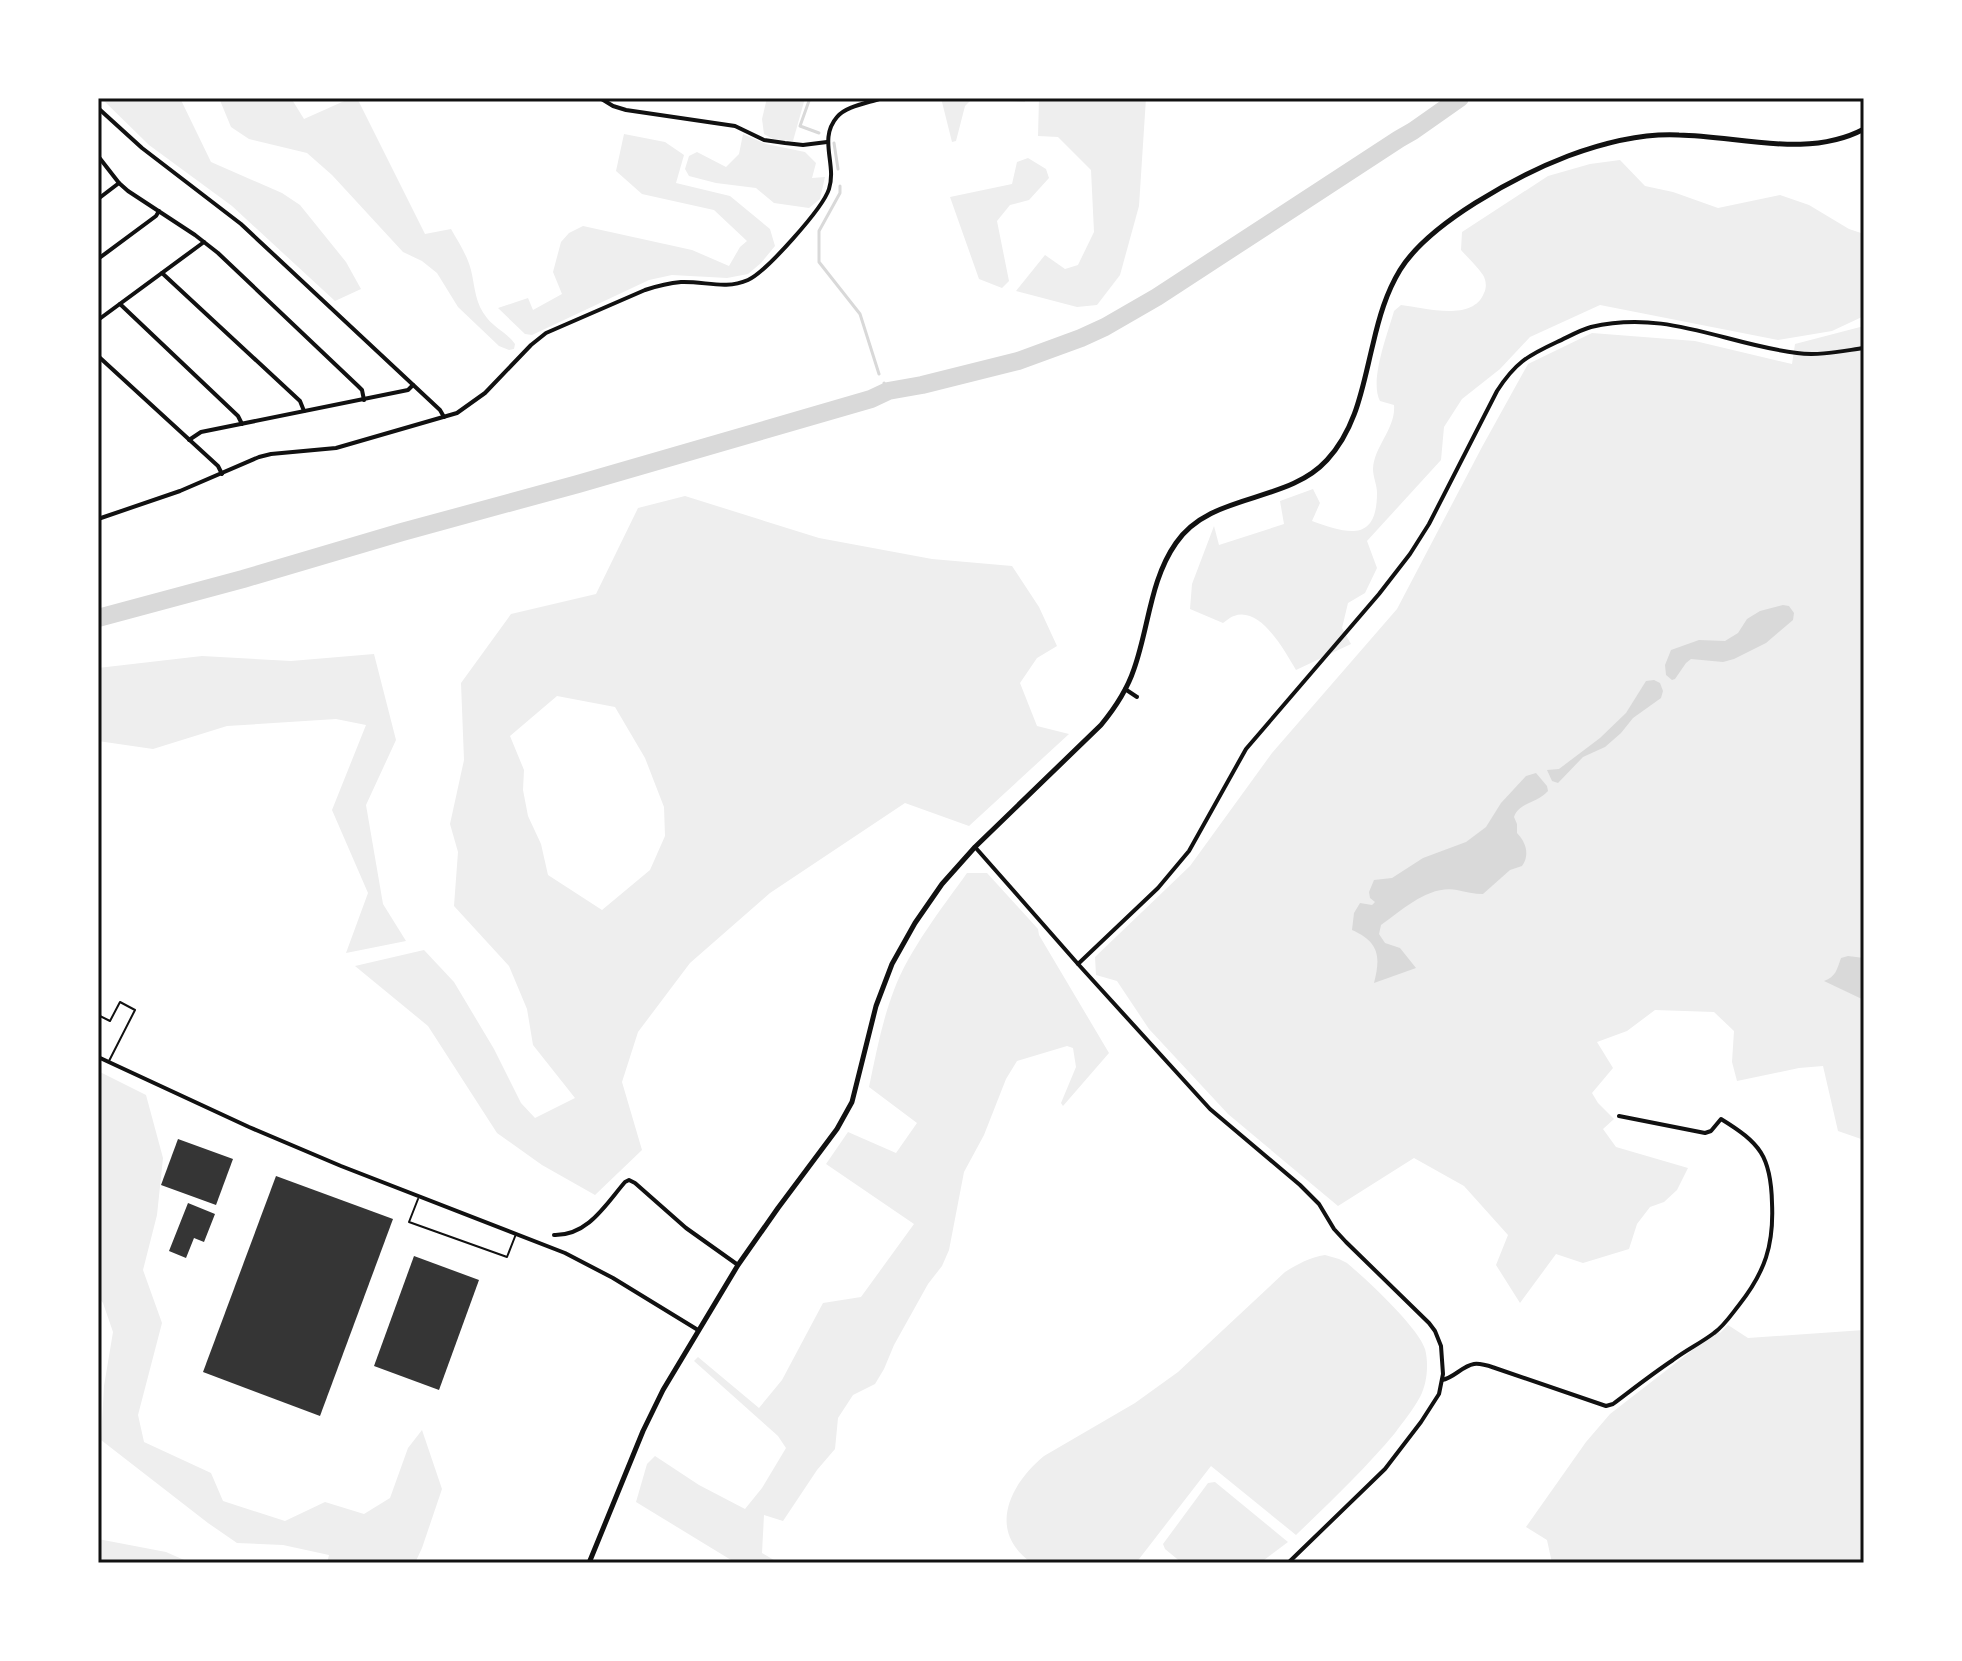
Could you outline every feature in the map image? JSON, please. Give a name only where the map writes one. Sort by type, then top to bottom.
[{"type":"street","points":[[600,98],[626,110],[735,126],[764,140],[803,145],[827,142]]},
{"type":"street","points":[[98,519],[180,491],[271,454],[336,448],[457,413],[485,393],[531,345],[559,326],[661,285],[683,282],[726,286],[747,281],[786,245],[822,203],[831,176],[827,142],[832,125],[842,113],[882,98]]},
{"type":"street","points":[[98,108],[121,131],[241,224],[414,385],[444,417]]},
{"type":"street","points":[[589,1563],[663,1390],[738,1265],[845,1115],[857,1088],[876,1006],[892,964],[925,906],[975,847],[1101,725],[1116,706],[1135,666],[1162,570],[1178,540],[1214,512],[1291,485],[1313,473],[1336,448],[1352,421],[1384,301],[1400,269],[1417,247],[1450,220],[1538,169],[1567,156],[1618,141],[1648,135],[1680,135],[1817,143],[1864,129]]},
{"type":"street","points":[[98,156],[119,183],[218,253],[362,390],[364,400]]},
{"type":"street","points":[[98,199],[119,183]]},
{"type":"street","points":[[98,259],[159,211]]},
{"type":"street","points":[[98,320],[204,242]]},
{"type":"street","points":[[162,273],[300,401],[304,411]]},
{"type":"street","points":[[120,304],[238,416],[242,424]]},
{"type":"street","points":[[1078,964],[1158,888],[1189,851],[1246,749],[1410,554],[1429,524],[1497,391],[1509,372],[1523,359],[1588,328],[1618,322],[1648,321],[1797,353],[1820,354],[1864,348]]},
{"type":"street","points":[[98,356],[218,466],[222,474]]},
{"type":"street","points":[[189,440],[201,432],[364,400],[408,390],[414,385]]},
{"type":"street","points":[[1125,689],[1137,697]]},
{"type":"street","points":[[975,847],[1210,1109],[1300,1185],[1319,1204],[1334,1229],[1429,1323],[1438,1337],[1442,1380],[1439,1394],[1432,1405],[1385,1469],[1288,1563]]},
{"type":"street","points":[[98,1057],[341,1166],[565,1253],[698,1330]]},
{"type":"street","points":[[1442,1380],[1466,1367],[1479,1364],[1606,1406],[1613,1404],[1717,1331],[1751,1290],[1763,1269],[1771,1240],[1773,1216],[1772,1183],[1761,1151],[1721,1119],[1711,1131],[1705,1133],[1619,1116]]},
{"type":"street","points":[[554,1235],[571,1233],[598,1216],[629,1180],[686,1228],[738,1265]]},
{"type":"lane","points":[[98,1015],[110,1021],[120,1002],[135,1010],[108,1062]]},
{"type":"lane","points":[[419,1196],[409,1222],[507,1257],[516,1233]]},
{"type":"shaded area","points":[[101,98],[180,98],[211,162],[282,193],[300,205],[346,262],[361,289],[335,301],[232,206],[149,145]]},
{"type":"shaded area","points":[[219,98],[291,98],[304,119],[357,98],[425,234],[451,229],[469,265],[483,313],[515,344],[514,349],[499,346],[458,307],[437,273],[403,252],[332,175],[307,153],[249,139],[231,127]]},
{"type":"shaded area","points":[[767,98],[805,98],[793,141],[773,139],[764,134],[762,119]]},
{"type":"shaded area","points":[[941,98],[1025,98],[1025,102],[972,99],[965,106],[956,141],[952,142]]},
{"type":"shaded area","points":[[1039,98],[1146,98],[1139,206],[1120,275],[1097,305],[1077,307],[1016,291],[1045,255],[1065,269],[1078,265],[1094,232],[1091,170],[1058,137],[1038,136]]},
{"type":"shaded area","points":[[624,134],[665,142],[684,155],[676,183],[730,196],[770,229],[775,246],[748,274],[727,278],[672,275],[649,280],[532,335],[525,334],[498,308],[528,298],[533,310],[562,294],[553,272],[561,242],[569,233],[583,226],[692,250],[729,266],[747,241],[714,210],[642,194],[616,171]]},
{"type":"shaded area","points":[[743,134],[766,144],[805,152],[816,163],[812,178],[825,177],[820,199],[809,208],[774,203],[756,188],[689,176],[685,169],[689,156],[697,152],[726,167],[739,154]]},
{"type":"shaded area","points":[[1028,158],[1046,169],[1049,178],[1029,200],[1010,205],[997,221],[1009,281],[1002,288],[979,279],[950,197],[1012,184],[1017,162]]},
{"type":"shaded area","points":[[1620,160],[1645,186],[1718,208],[1780,195],[1809,205],[1849,229],[1864,234],[1864,316],[1832,331],[1778,340],[1600,305],[1530,337],[1500,369],[1462,399],[1444,427],[1441,460],[1367,541],[1377,568],[1365,593],[1348,603],[1342,628],[1351,644],[1296,670],[1271,632],[1254,618],[1234,616],[1223,623],[1190,609],[1192,584],[1214,526],[1219,545],[1284,524],[1280,501],[1313,489],[1320,503],[1312,521],[1336,529],[1357,531],[1372,521],[1377,493],[1374,461],[1394,414],[1394,405],[1380,401],[1377,382],[1394,311],[1401,305],[1447,311],[1470,308],[1478,302],[1486,286],[1481,272],[1461,250],[1462,232],[1548,176],[1590,164]]},
{"type":"shaded area","points":[[1864,326],[1864,1140],[1838,1131],[1823,1066],[1737,1081],[1732,1062],[1734,1031],[1714,1012],[1655,1010],[1627,1031],[1597,1042],[1613,1068],[1592,1093],[1614,1119],[1603,1129],[1616,1147],[1688,1168],[1677,1190],[1664,1202],[1650,1207],[1637,1224],[1629,1249],[1583,1263],[1556,1254],[1520,1303],[1496,1265],[1508,1235],[1464,1186],[1414,1158],[1338,1206],[1228,1114],[1149,1029],[1117,981],[1096,975],[1095,957],[1190,866],[1272,753],[1397,609],[1528,364],[1592,333],[1695,341],[1792,364],[1795,344]]},
{"type":"shaded area","points":[[685,496],[819,538],[932,559],[1012,566],[1039,607],[1057,646],[1037,658],[1020,683],[1037,726],[1069,734],[969,826],[905,803],[770,893],[690,963],[638,1032],[622,1082],[642,1150],[595,1195],[542,1165],[497,1133],[428,1026],[355,966],[424,950],[454,982],[494,1049],[521,1103],[535,1118],[575,1098],[533,1045],[527,1009],[509,966],[454,906],[458,852],[450,824],[464,760],[461,683],[511,614],[596,594],[638,508]],"holes":[[[557,696],[615,707],[645,758],[664,807],[665,836],[650,870],[602,910],[548,875],[541,844],[528,816],[523,790],[524,770],[510,736]]]},
{"type":"shaded area","points":[[1789,606],[1794,613],[1793,620],[1766,643],[1723,662],[1691,659],[1675,679],[1666,675],[1665,665],[1671,650],[1699,640],[1725,641],[1738,633],[1747,619],[1760,611]]},
{"type":"shaded area","points":[[374,654],[396,740],[366,805],[383,904],[406,941],[346,953],[368,893],[332,810],[366,725],[336,719],[227,726],[153,749],[98,741],[98,668],[202,656],[291,661]]},
{"type":"shaded area","points":[[1646,681],[1660,683],[1663,691],[1661,698],[1633,718],[1605,747],[1583,757],[1558,783],[1552,781],[1547,770],[1559,769],[1600,738],[1626,713]]},
{"type":"shaded area","points":[[1536,773],[1548,791],[1520,808],[1514,817],[1517,833],[1526,849],[1522,866],[1510,870],[1483,894],[1446,889],[1436,891],[1416,900],[1381,925],[1379,934],[1385,943],[1400,948],[1416,968],[1374,983],[1376,951],[1368,940],[1352,930],[1354,913],[1360,903],[1372,905],[1375,902],[1369,892],[1374,880],[1392,878],[1423,858],[1466,842],[1486,827],[1501,803],[1526,776]]},
{"type":"shaded area","points":[[967,873],[987,873],[1038,929],[1109,1053],[1063,1106],[1061,1103],[1076,1067],[1073,1048],[1067,1046],[1017,1061],[964,1172],[949,1250],[942,1266],[928,1284],[875,1384],[853,1395],[838,1418],[835,1449],[783,1521],[764,1515],[762,1553],[779,1563],[736,1563],[636,1502],[647,1464],[655,1456],[699,1485],[745,1509],[786,1448],[778,1436],[694,1361],[698,1357],[759,1408],[782,1380],[823,1303],[861,1297],[914,1224],[826,1164],[848,1132],[896,1153],[917,1123],[869,1087],[886,1014],[900,975]]},
{"type":"shaded area","points":[[1841,958],[1864,958],[1864,1000],[1824,981],[1834,975]]},
{"type":"shaded area","points":[[98,1071],[146,1095],[163,1158],[157,1215],[143,1270],[162,1323],[138,1415],[144,1442],[211,1473],[223,1501],[285,1521],[325,1502],[364,1514],[390,1498],[408,1448],[422,1430],[442,1489],[415,1563],[327,1563],[329,1555],[283,1545],[237,1543],[101,1440],[104,1386],[113,1332],[98,1296]]},
{"type":"shaded area","points":[[1325,1255],[1347,1263],[1402,1316],[1425,1349],[1427,1374],[1420,1397],[1395,1433],[1296,1535],[1211,1466],[1136,1563],[1032,1563],[1018,1550],[1010,1537],[1008,1508],[1021,1480],[1032,1467],[1044,1456],[1135,1403],[1178,1372],[1285,1272],[1309,1259]]},
{"type":"shaded area","points":[[1728,1325],[1748,1338],[1864,1330],[1864,1563],[1552,1563],[1547,1540],[1526,1527],[1586,1442],[1610,1414]]},
{"type":"shaded area","points":[[1215,1482],[1288,1542],[1260,1563],[1182,1563],[1163,1544],[1208,1483]]},
{"type":"shaded area","points":[[98,1539],[166,1552],[191,1563],[98,1563]]},
{"type":"building","points":[[178,1139],[233,1159],[216,1205],[161,1185]]},
{"type":"building","points":[[276,1176],[393,1219],[320,1416],[203,1372]]},
{"type":"building","points":[[188,1203],[215,1214],[204,1242],[194,1238],[186,1258],[169,1251]]},
{"type":"building","points":[[414,1256],[479,1280],[439,1390],[374,1366]]},
{"type":"waterway","points":[[810,98],[800,126],[819,133]]},
{"type":"waterway","points":[[98,618],[578,484],[871,399],[888,391],[1018,361],[1081,338],[1157,297],[1460,98]]},
{"type":"waterway","points":[[834,143],[838,169]]},
{"type":"waterway","points":[[840,186],[840,193],[819,231],[819,262],[860,314],[879,374]]},
{"type":"waterway","points":[[884,383],[888,391]]}]
